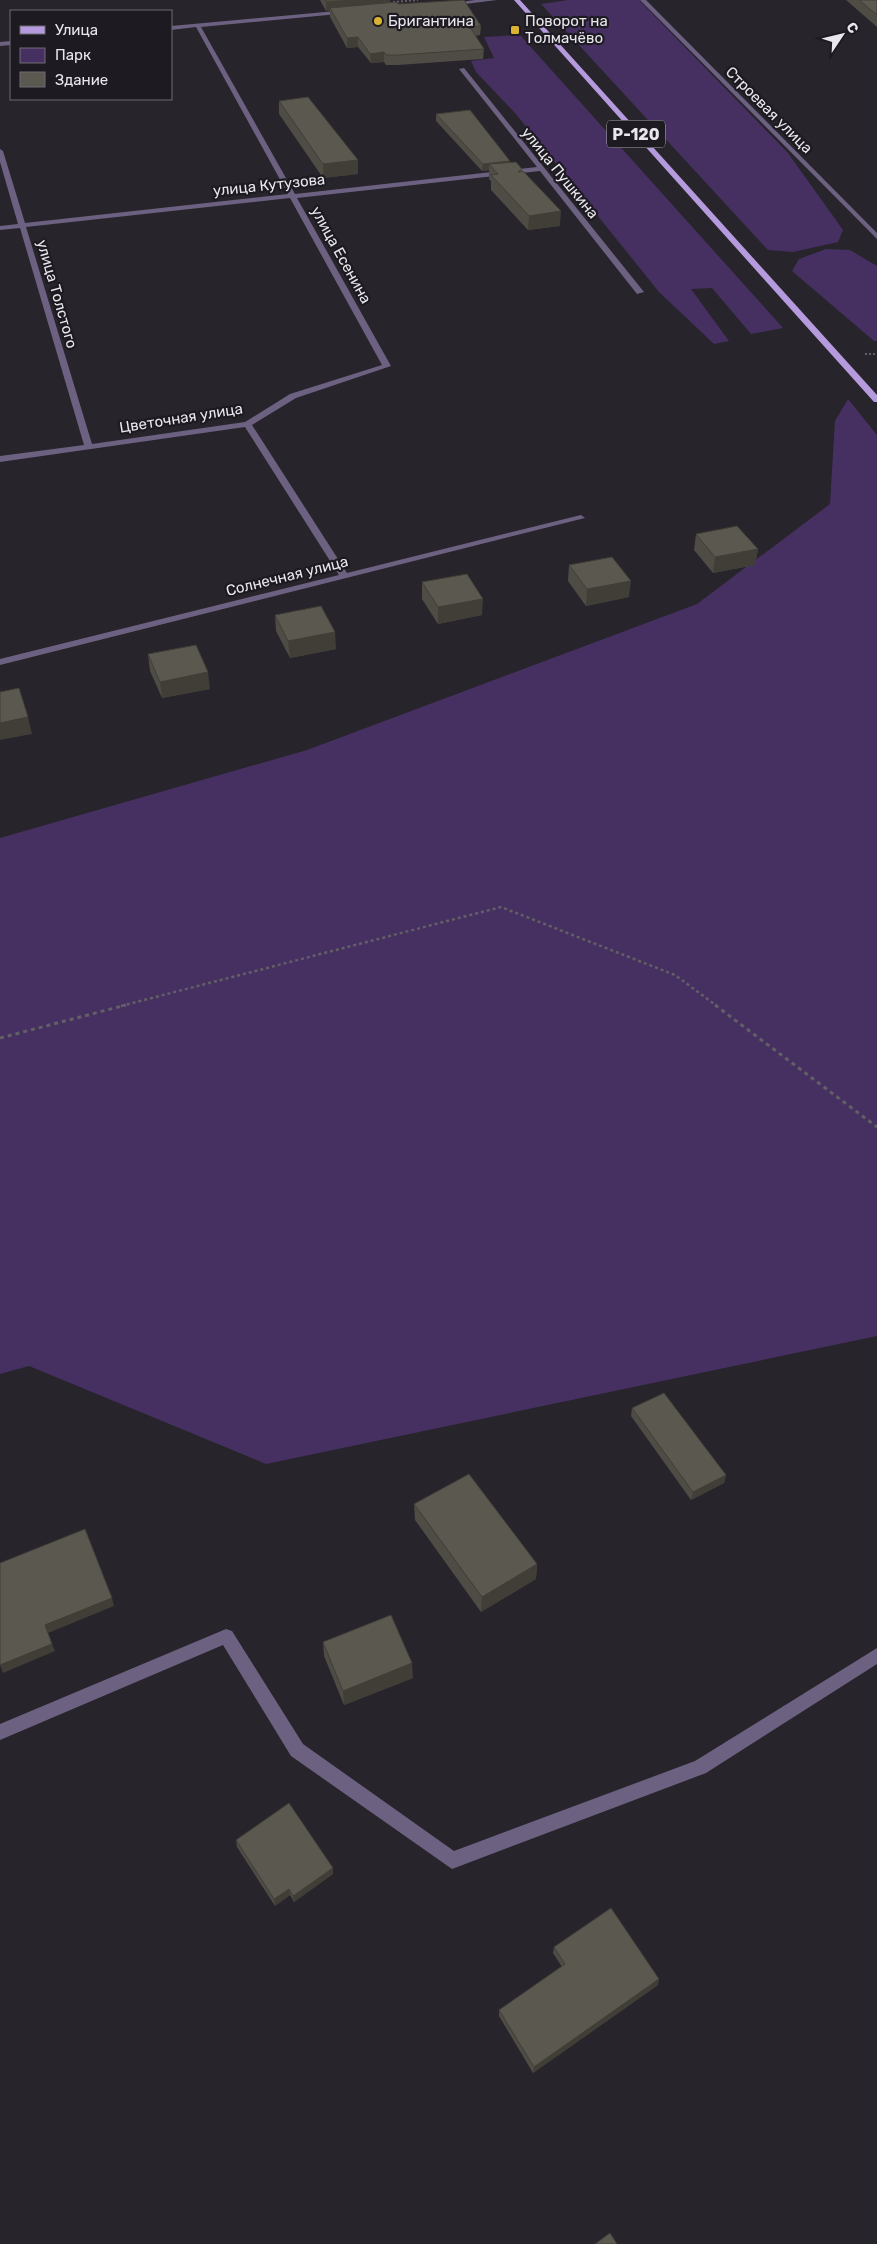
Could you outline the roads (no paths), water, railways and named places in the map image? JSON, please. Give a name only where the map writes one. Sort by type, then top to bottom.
[{"type":"main road","name":"Р-120","points":[[517,0],[586,79],[758,266],[877,400]]},
{"type":"street","points":[[438,4],[494,0]]},
{"type":"street","name":"Строевая улица","points":[[642,0],[877,237]]},
{"type":"street","points":[[172,28],[354,12]]},
{"type":"street","name":"улица Есенина","points":[[198,26],[386,366]]},
{"type":"street","name":"улица Пушкина","points":[[462,69],[640,292]]},
{"type":"street","name":"улица Толстого","points":[[0,151],[88,445]]},
{"type":"street","name":"улица Кутузова","points":[[0,228],[540,169]]},
{"type":"street","name":"Цветочная улица","points":[[0,459],[88,445],[247,424],[293,396],[386,366]]},
{"type":"street","points":[[247,424],[344,576]]},
{"type":"street","name":"Солнечная улица","points":[[0,662],[581,518]]},
{"type":"street","points":[[0,1732],[226,1636],[296,1750],[452,1860],[700,1767],[877,1655]]},
{"type":"place","name":"Бригантина","points":[[378,21]]},
{"type":"place","name":"Поворот на Толмачёво","points":[[515,30]]}]
